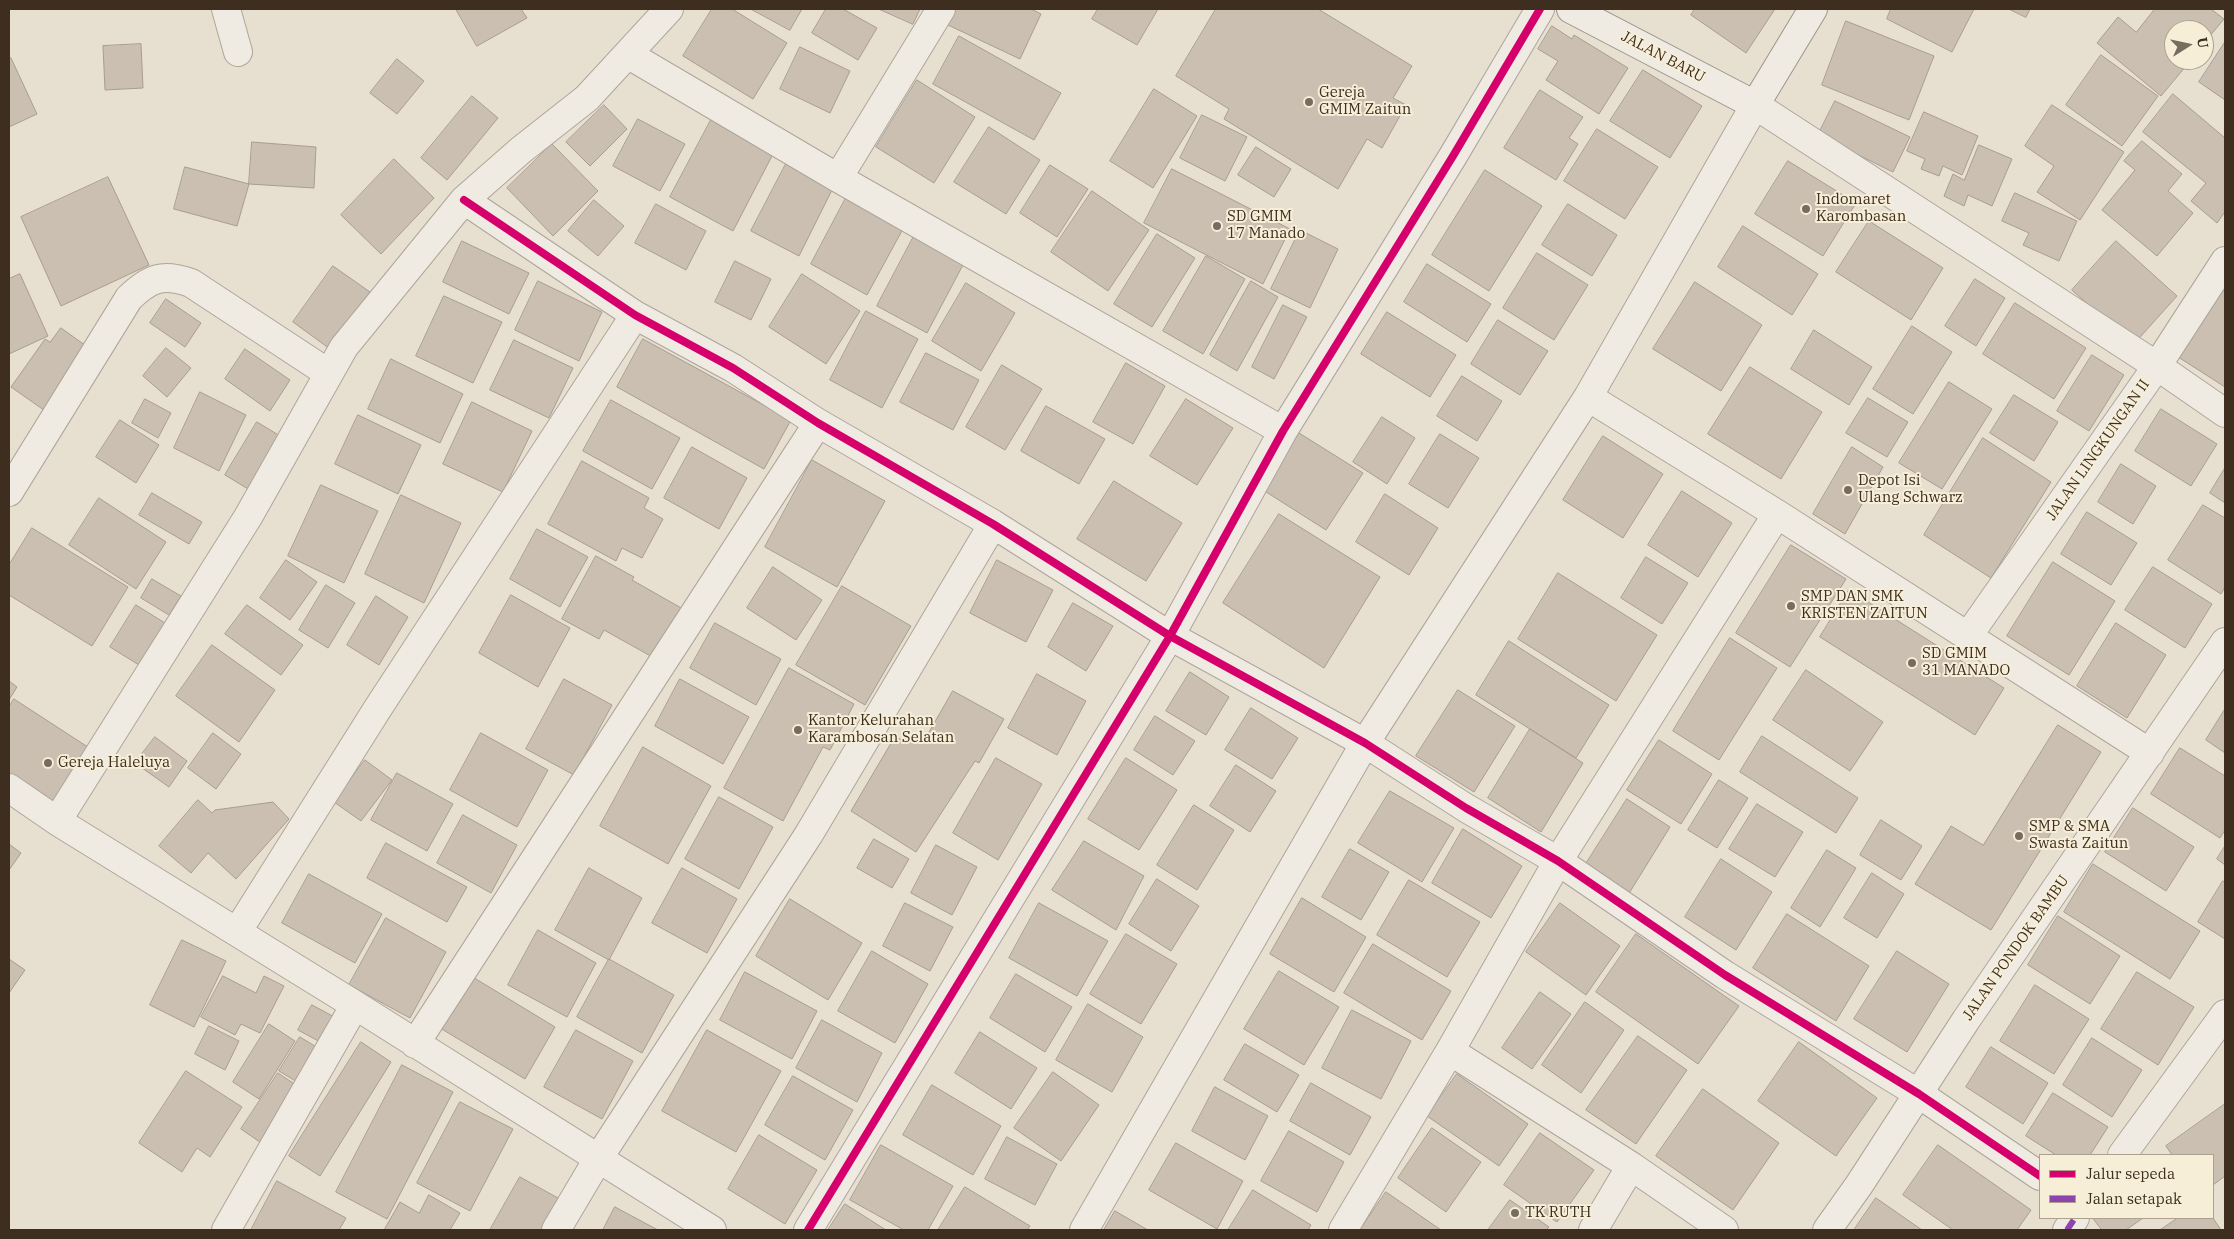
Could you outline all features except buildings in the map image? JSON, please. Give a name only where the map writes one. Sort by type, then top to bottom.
[{"type":"street","points":[[226,9],[238,52]]},
{"type":"street","points":[[57,821],[248,517],[344,347],[464,200],[521,150],[587,98],[629,55],[669,9]]},
{"type":"street","points":[[838,178],[941,9]]},
{"type":"street","points":[[808,1230],[1170,636],[1282,430],[1453,156],[1540,9]]},
{"type":"street","name":"JALAN BARU","points":[[1571,9],[1755,105],[2157,366],[2225,413]]},
{"type":"street","points":[[1084,1230],[1365,743],[1588,397],[1755,105],[1813,9]]},
{"type":"street","points":[[629,55],[838,178],[1282,430]]},
{"type":"street","points":[[464,200],[635,315],[733,368],[818,423],[993,524],[1170,636],[1365,743],[1466,808],[1558,861],[1725,975],[1918,1094],[2039,1175]]},
{"type":"street","name":"JALAN LINGKUNGAN II","points":[[1968,636],[2157,366],[2225,261]]},
{"type":"street","points":[[9,492],[129,298],[148,282],[173,276],[191,282],[328,373]]},
{"type":"street","points":[[237,932],[378,708],[635,315]]},
{"type":"street","points":[[1588,397],[1777,514],[2150,754]]},
{"type":"street","points":[[415,1044],[818,423]]},
{"type":"street","points":[[1342,1230],[1450,1051],[1558,861],[1777,514]]},
{"type":"street","points":[[556,1230],[598,1158],[809,834],[993,524]]},
{"type":"street","name":"JALAN PONDOK BAMBU","points":[[1827,1230],[1966,1020],[2225,642]]},
{"type":"street","points":[[9,788],[57,821],[355,1005],[712,1230]]},
{"type":"street","points":[[226,1230],[355,1005]]},
{"type":"street","points":[[2123,1154],[2225,1014]]},
{"type":"street","points":[[1450,1051],[1631,1166],[1724,1230]]},
{"type":"street","points":[[1593,1230],[1631,1166]]},
{"type":"street","points":[[2067,1230],[2074,1219]]},
{"type":"marked path","points":[[2067,1230],[2074,1219]]},
{"type":"cycle path","points":[[808,1230],[1170,636],[1283,431],[1453,156],[1540,9]]},
{"type":"cycle path","points":[[464,200],[635,315],[733,368],[818,423],[993,524],[1170,636],[1365,743],[1466,808],[1558,861],[1725,975],[1919,1094],[2039,1175]]},
{"type":"place","name":"Gereja GMIM Zaitun","points":[[1309,102]]},
{"type":"place","name":"Indomaret Karombasan","points":[[1806,209]]},
{"type":"place","name":"SD GMIM 17 Manado","points":[[1217,226]]},
{"type":"place","name":"Depot Isi Ulang Schwarz","points":[[1848,490]]},
{"type":"place","name":"SMP DAN SMK KRISTEN ZAITUN","points":[[1791,606]]},
{"type":"place","name":"SD GMIM 31 MANADO","points":[[1912,663]]},
{"type":"place","name":"Kantor Kelurahan Karambosan Selatan","points":[[798,730]]},
{"type":"place","name":"Gereja Haleluya","points":[[48,763]]},
{"type":"place","name":"SMP & SMA Swasta Zaitun","points":[[2019,836]]},
{"type":"place","name":"TK RUTH","points":[[1515,1213]]}]
